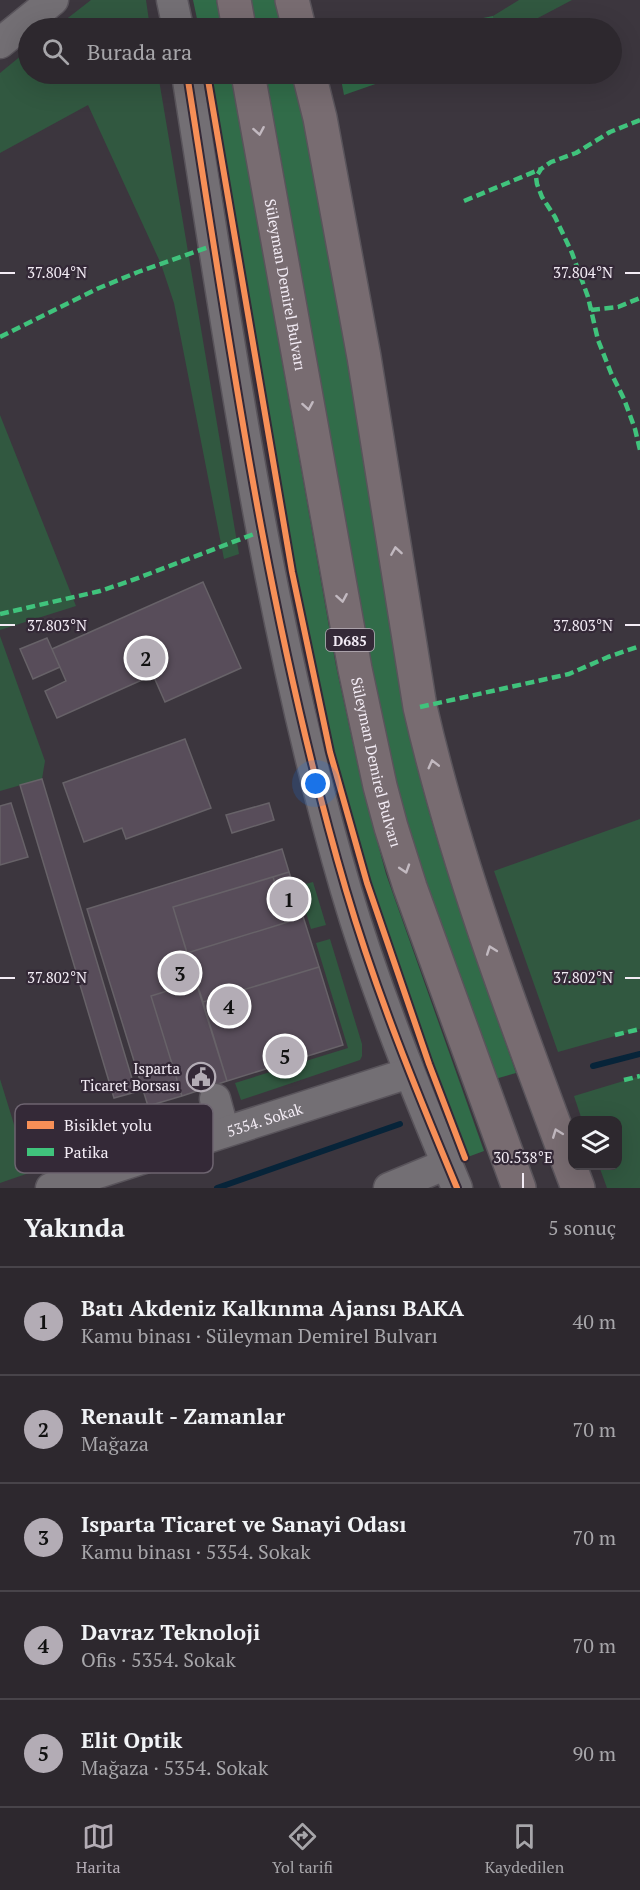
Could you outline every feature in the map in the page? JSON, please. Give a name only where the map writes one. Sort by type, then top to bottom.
[{"type":"highway","points":[[234,0],[237,18]]},
{"type":"highway","points":[[292,0],[296,18]]},
{"type":"highway","name":"Süleyman Demirel Bulvarı","points":[[250,84],[355,669],[380,786],[410,886],[519,1188]]},
{"type":"highway","points":[[312,84],[320,118],[360,335],[420,707],[430,753],[455,844],[537,1081],[578,1188]]},
{"type":"street","points":[[31,18],[53,0]]},
{"type":"street","points":[[172,0],[176,18]]},
{"type":"street","points":[[0,43],[18,28]]},
{"type":"street","points":[[188,84],[244,436],[286,653],[347,892],[409,1073],[452,1176],[389,1188]]},
{"type":"street","name":"5354. Sokak","points":[[213,1136],[409,1073]]},
{"type":"street","points":[[215,1100],[224,1132]]},
{"type":"street","name":"5354. Sokak","points":[[51,1188],[97,1173]]},
{"type":"green space","points":[[91,0],[146,0],[149,18],[68,18]]},
{"type":"green space","points":[[193,0],[216,0],[220,18],[197,18]]},
{"type":"green space","points":[[248,0],[278,0],[282,18],[252,18]]},
{"type":"green space","points":[[519,0],[572,0],[538,18],[494,18],[493,16]]},
{"type":"green space","points":[[18,58],[18,84],[160,84],[239,554],[224,559],[174,303],[161,264],[88,105],[0,153],[0,73]]},
{"type":"green space","points":[[209,84],[233,84],[336,666],[362,785],[386,874],[484,1151],[465,1158],[429,1064],[367,883],[330,752],[292,572]]},
{"type":"green space","points":[[266,84],[298,84],[340,303],[405,716],[441,851],[516,1073],[495,1079],[442,937],[400,807],[380,716]]},
{"type":"green space","points":[[342,84],[375,84],[344,95]]},
{"type":"green space","points":[[0,415],[76,606],[0,630]]},
{"type":"green space","points":[[0,636],[45,761],[42,779],[0,791]]},
{"type":"green space","points":[[640,819],[640,1029],[558,1052],[494,871]]},
{"type":"green space","points":[[313,882],[326,925],[311,929],[298,886]]},
{"type":"green space","points":[[330,939],[362,1044],[360,1060],[241,1100],[235,1083],[348,1048],[316,943]]},
{"type":"green space","points":[[640,1076],[640,1188],[607,1188],[600,1170],[622,1170],[622,1116],[581,1116],[574,1096]]},
{"type":"green space","points":[[0,1079],[15,1128],[15,1173],[29,1173],[0,1183]]},
{"type":"building","points":[[203,582],[241,668],[165,702],[153,675],[57,718],[45,691],[66,681],[52,649]]},
{"type":"building","points":[[47,638],[60,667],[33,679],[20,649]]},
{"type":"building","points":[[185,739],[211,808],[126,839],[122,828],[84,842],[63,783]]},
{"type":"building","points":[[42,779],[136,1092],[114,1098],[20,785]]},
{"type":"building","points":[[11,803],[28,857],[0,865],[0,806]]},
{"type":"building","points":[[269,803],[274,820],[232,833],[226,815]]},
{"type":"building","points":[[282,849],[289,872],[173,907],[196,982],[151,996],[182,1096],[147,1104],[87,909]]},
{"type":"building","points":[[289,872],[319,967],[203,1002],[187,953],[288,922],[273,877]]},
{"type":"building","points":[[273,877],[288,922],[187,953],[173,907]]},
{"type":"building","points":[[319,967],[343,1045],[227,1081],[203,1002]]},
{"type":"building","points":[[196,982],[227,1081],[182,1096],[151,996]]},
{"type":"waterway","points":[[593,1066],[640,1054]]},
{"type":"waterway","points":[[217,1188],[400,1124]]},
{"type":"marked path","points":[[640,120],[610,132],[576,153],[551,162],[541,169],[536,177],[542,197],[555,217],[572,253],[588,297],[598,340],[624,399],[640,450]]},
{"type":"marked path","points":[[464,201],[541,169]]},
{"type":"marked path","points":[[0,337],[99,288],[214,245]]},
{"type":"marked path","points":[[591,310],[618,307],[640,298]]},
{"type":"marked path","points":[[0,614],[100,591],[262,531]]},
{"type":"marked path","points":[[420,707],[569,674],[640,646]]},
{"type":"marked path","points":[[615,1035],[640,1029]]},
{"type":"marked path","points":[[624,1080],[640,1076]]},
{"type":"cycle path","points":[[189,84],[253,485],[294,689],[346,890],[370,966],[457,1188]]},
{"type":"cycle path","points":[[209,84],[292,572],[330,752],[367,883],[429,1064],[465,1158]]},
{"type":"place","name":"Renault - Zamanlar","points":[[146,658]]},
{"type":"place","name":"Batı Akdeniz Kalkınma Ajansı BAKA","points":[[289,899]]},
{"type":"place","name":"Isparta Ticaret ve Sanayi Odası","points":[[180,973]]},
{"type":"place","name":"Davraz Teknoloji","points":[[229,1006]]},
{"type":"place","name":"Elit Optik","points":[[285,1056]]},
{"type":"place","name":"Isparta Ticaret Borsası","points":[[201,1077]]}]
